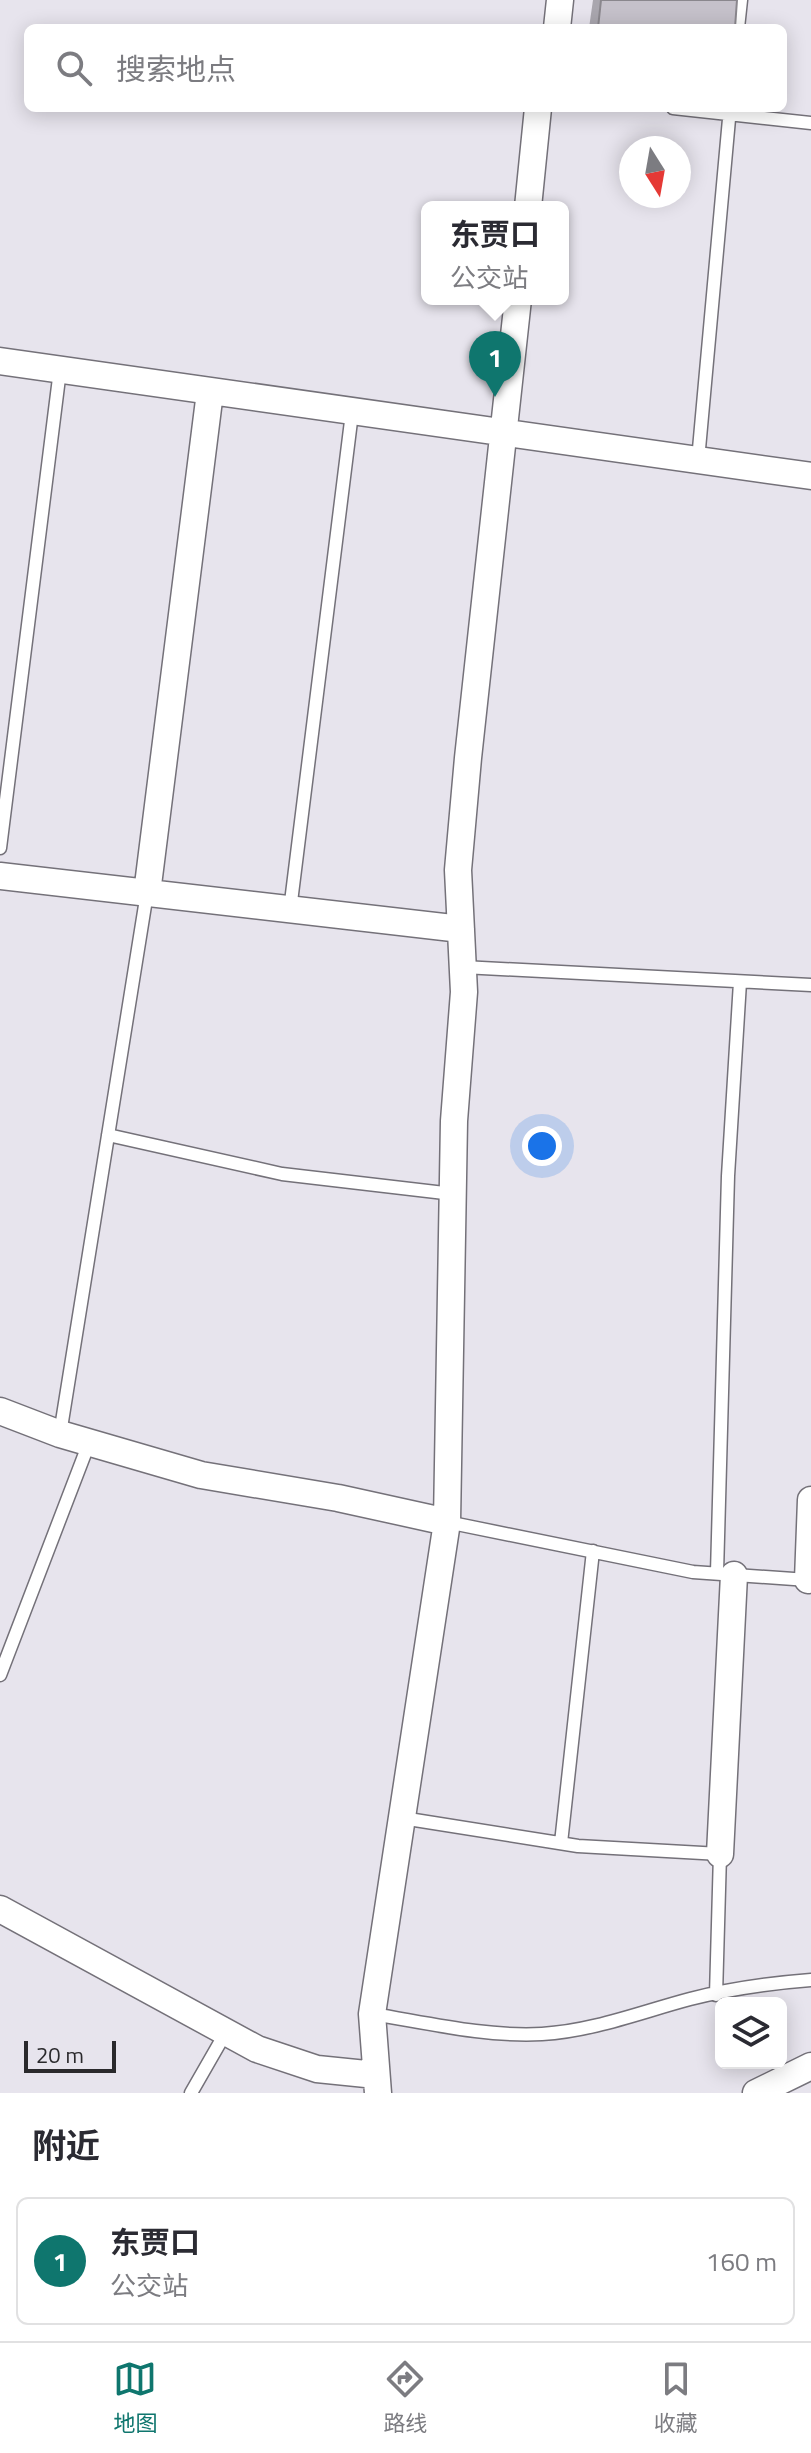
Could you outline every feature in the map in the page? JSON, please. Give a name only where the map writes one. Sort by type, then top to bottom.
[{"type":"street","points":[[545,24],[548,0]]},
{"type":"street","points":[[557,24],[560,0]]},
{"type":"street","points":[[529,201],[538,112]]},
{"type":"street","points":[[541,201],[550,112]]},
{"type":"street","points":[[512,434],[518,305]]},
{"type":"street","points":[[0,1909],[257,2049],[377,2084],[372,2014],[447,1522],[454,1121],[464,992],[461,929],[471,874],[512,434],[530,305]]},
{"type":"street","points":[[0,361],[811,476]]},
{"type":"street","points":[[147,893],[210,392]]},
{"type":"street","points":[[0,876],[461,929]]},
{"type":"street","points":[[0,1411],[60,1434],[201,1475],[338,1498],[447,1522]]},
{"type":"street","points":[[809,1580],[811,1500]]},
{"type":"street","points":[[720,1854],[725,1574]]},
{"type":"street","points":[[756,2093],[811,2066]]},
{"type":"lane","points":[[738,24],[741,0]]},
{"type":"lane","points":[[698,460],[729,112]]},
{"type":"lane","points":[[736,112],[811,123]]},
{"type":"lane","points":[[0,848],[60,370]]},
{"type":"lane","points":[[290,910],[352,413]]},
{"type":"lane","points":[[60,1434],[147,893]]},
{"type":"lane","points":[[463,967],[811,985]]},
{"type":"lane","points":[[725,1574],[728,1176],[740,982]]},
{"type":"lane","points":[[108,1135],[282,1174],[453,1194]]},
{"type":"lane","points":[[0,1675],[89,1443]]},
{"type":"lane","points":[[447,1522],[693,1572],[809,1580]]},
{"type":"lane","points":[[561,1843],[593,1551]]},
{"type":"lane","points":[[402,1818],[561,1843],[720,1854],[716,1995]]},
{"type":"lane","points":[[372,2014],[480,2032],[543,2034],[624,2020],[692,1999],[811,1980]]},
{"type":"lane","points":[[191,2093],[226,2032]]},
{"type":"building","points":[[601,0],[737,0],[735,24],[598,24]]},
{"type":"place","name":"东贾口","points":[[495,397]]}]
